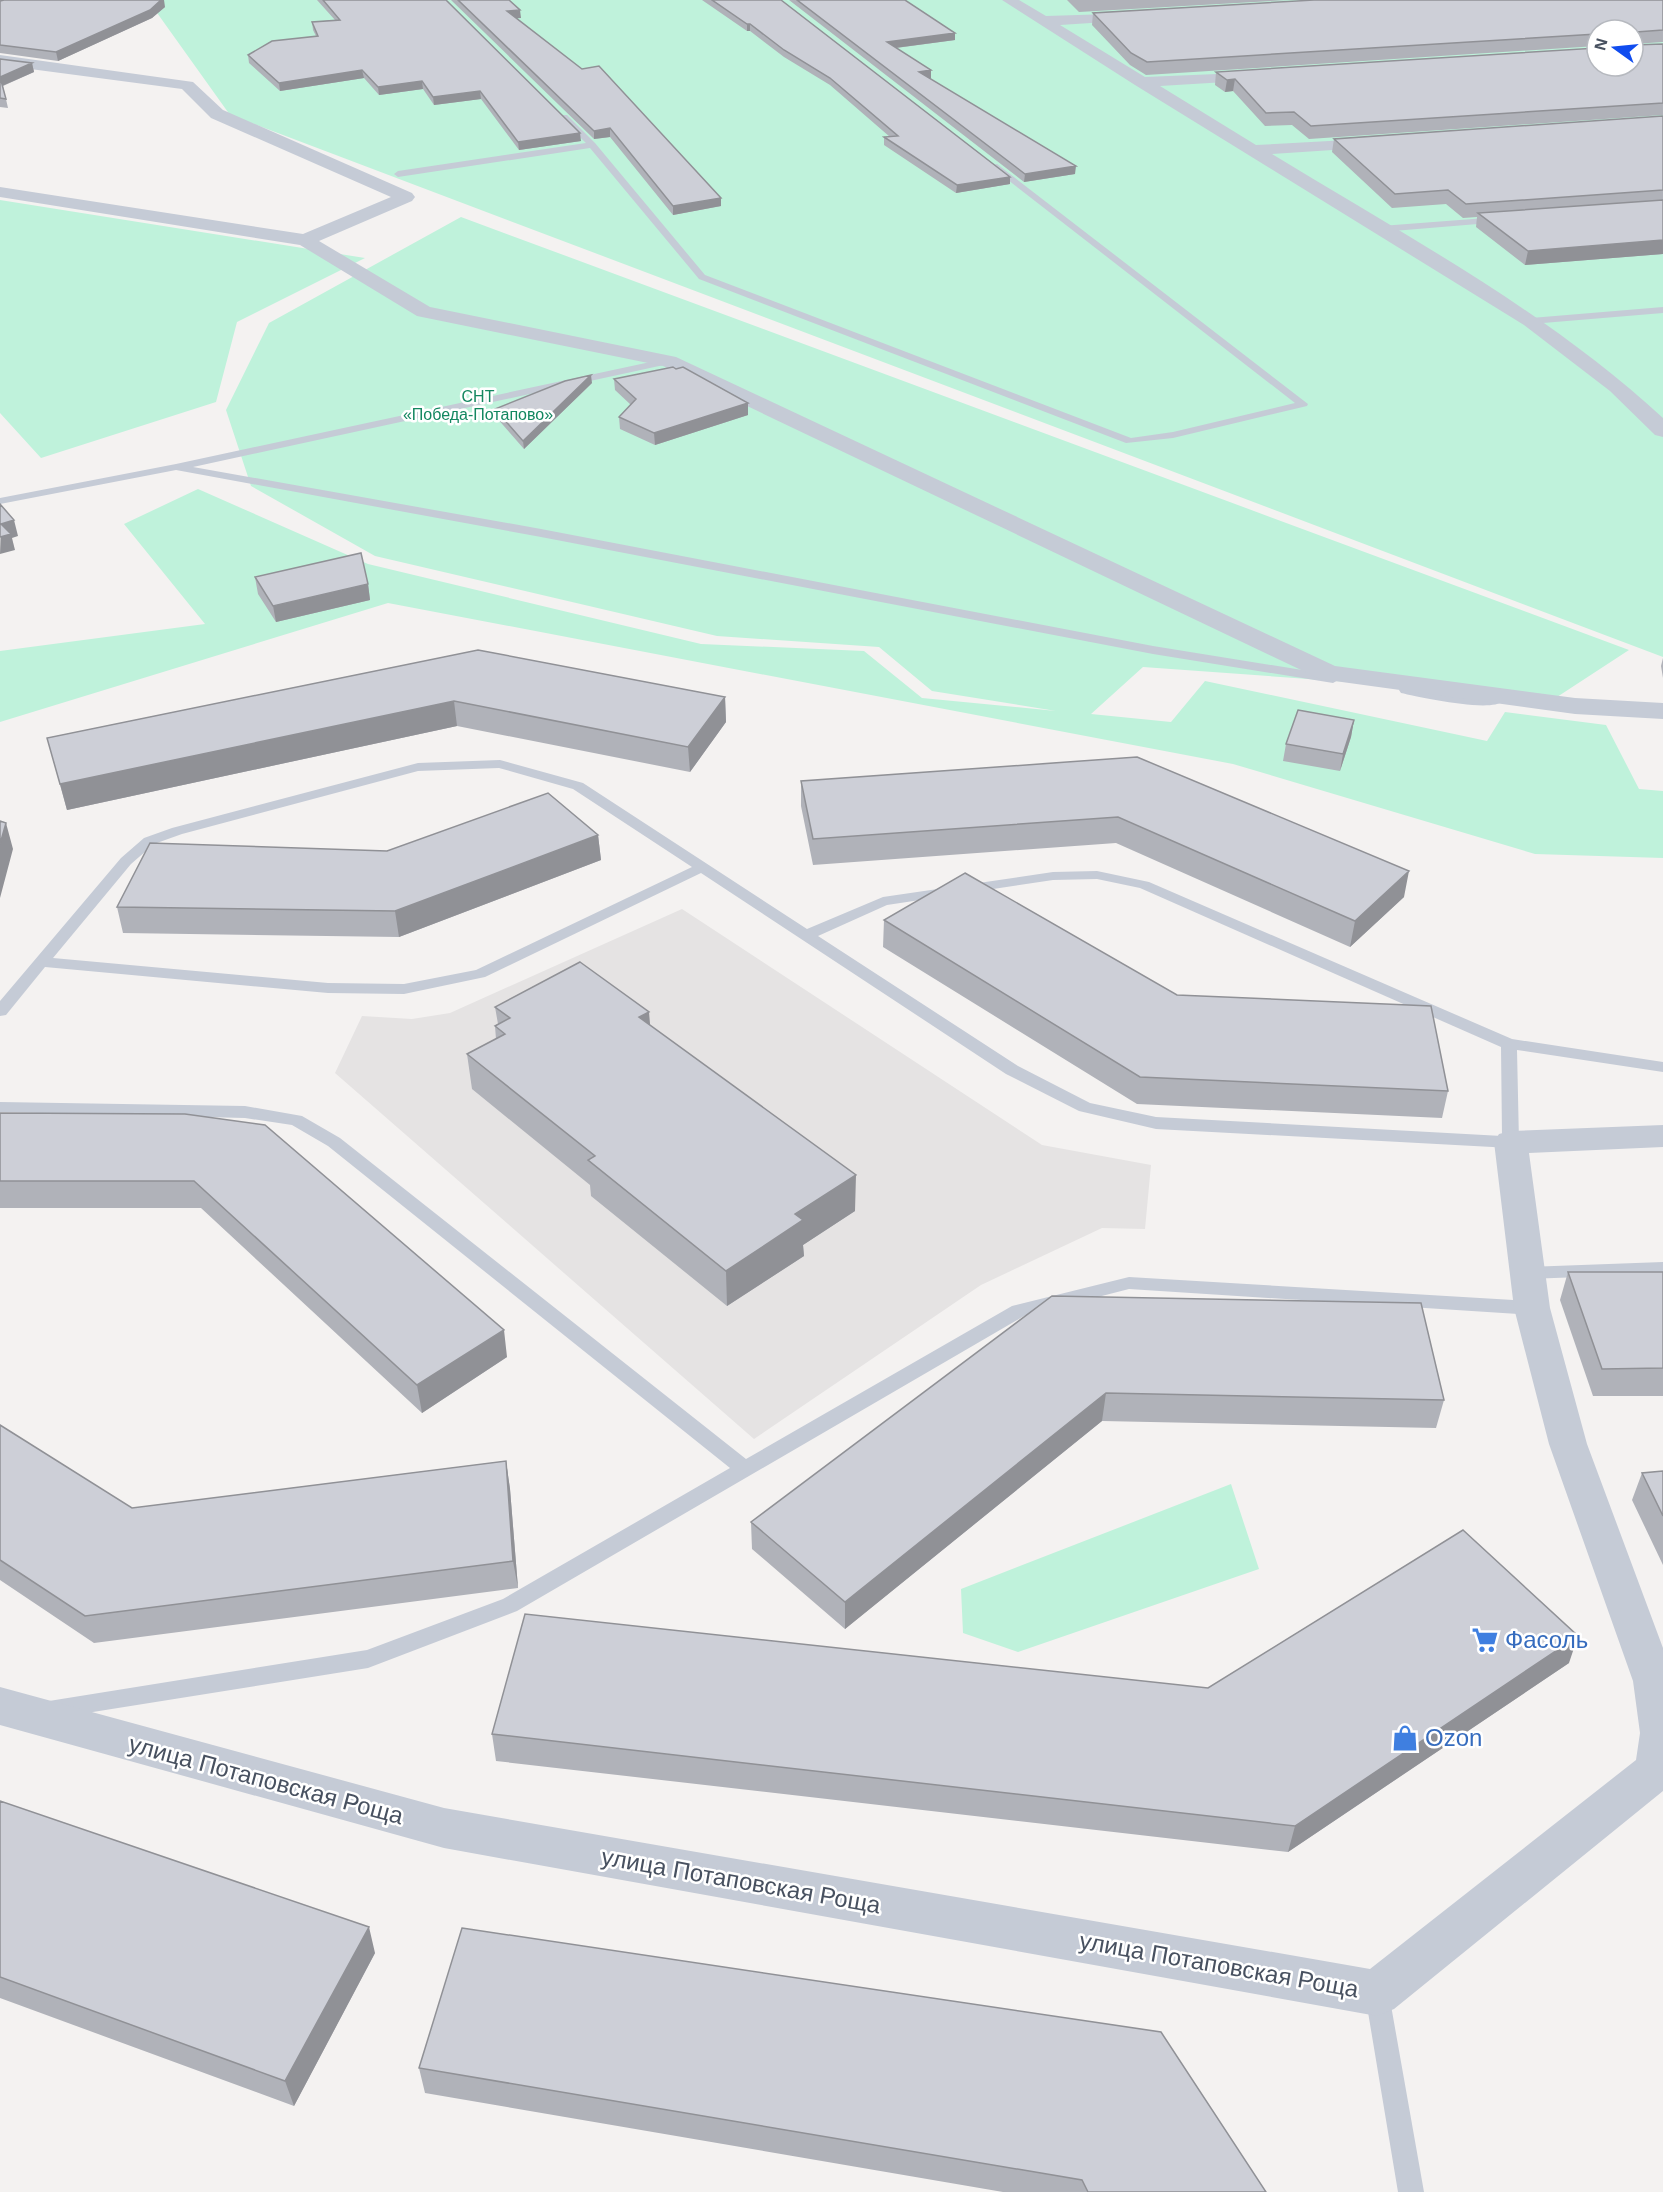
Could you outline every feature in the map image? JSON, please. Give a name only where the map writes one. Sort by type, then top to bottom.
[{"type":"street","points":[[1009,0],[1531,321],[1617,387],[1663,430]]},
{"type":"street","points":[[1043,21],[1148,15]]},
{"type":"street","points":[[0,60],[187,85],[216,114],[406,197],[305,240]]},
{"type":"street","points":[[1141,82],[1270,74]]},
{"type":"street","points":[[1254,150],[1394,141]]},
{"type":"street","points":[[0,192],[305,240],[424,312],[669,361],[1329,673],[1575,706],[1663,711]]},
{"type":"street","points":[[1511,1142],[1663,1136]]},
{"type":"street","name":"улица Потаповская Роща","points":[[13,1710],[444,1828],[1377,1993],[1660,1774],[1662,1733],[1654,1681],[1568,1444],[1529,1291],[1511,1142]]},
{"type":"lane","points":[[560,113],[592,145],[702,277],[1130,441],[1173,435],[1303,404],[986,159]]},
{"type":"lane","points":[[398,174],[592,145]]},
{"type":"lane","points":[[1381,229],[1510,219]]},
{"type":"lane","points":[[1531,321],[1663,310]]},
{"type":"lane","points":[[0,501],[176,467],[669,361]]},
{"type":"lane","points":[[176,467],[541,533],[1153,650],[1465,700],[1575,706]]},
{"type":"lane","points":[[0,1011],[126,861],[149,842],[177,831],[418,767],[500,764],[578,786],[1012,1070],[1085,1107],[1156,1123],[1511,1142],[1509,1044]]},
{"type":"lane","points":[[42,962],[328,988],[404,989],[480,974],[701,868]]},
{"type":"lane","points":[[805,936],[883,901],[1053,876],[1097,875],[1144,885],[1509,1044],[1663,1066]]},
{"type":"lane","points":[[0,1107],[245,1112],[296,1120],[334,1142],[745,1468]]},
{"type":"lane","points":[[13,1710],[368,1659],[510,1605],[1018,1311],[1129,1282],[1529,1291],[1663,1268]]},
{"type":"lane","points":[[1377,1993],[1411,2192]]},
{"type":"shaded area","points":[[682,909],[1042,1145],[1151,1165],[1145,1229],[1102,1228],[981,1285],[754,1439],[335,1073],[362,1016],[412,1019],[450,1013]]},
{"type":"green space","points":[[154,0],[1663,0],[1663,657],[230,115],[150,3]]},
{"type":"green space","points":[[0,200],[365,258],[237,322],[216,402],[41,458],[0,413]]},
{"type":"green space","name":"СНТ «Победа-Потапово»","points":[[461,217],[1629,650],[1557,697],[1143,667],[1091,714],[1171,722],[1205,681],[1487,741],[1505,712],[1606,725],[1639,789],[1663,791],[1663,858],[1535,854],[1233,764],[388,603],[0,722],[0,651],[205,624],[124,524],[198,489],[368,564],[701,644],[864,651],[922,698],[1056,711],[932,691],[879,647],[717,636],[375,556],[251,486],[226,410],[269,323]]},
{"type":"green space","points":[[1231,1484],[1259,1569],[1018,1652],[963,1633],[961,1589]]},
{"type":"building","points":[[161,0],[150,10],[56,52],[0,45],[0,1]]},
{"type":"building","points":[[323,0],[446,0],[580,133],[518,142],[480,91],[433,97],[422,81],[378,87],[362,70],[279,83],[248,55],[272,41],[318,36],[312,22],[340,20]]},
{"type":"building","points":[[458,0],[509,0],[520,10],[507,11],[582,69],[599,66],[721,198],[673,206],[610,128],[594,131]]},
{"type":"building","points":[[712,0],[781,0],[1010,177],[957,185],[884,137],[898,136],[830,78],[784,50],[750,24]]},
{"type":"building","points":[[797,0],[905,0],[955,33],[887,42],[931,70],[919,72],[1076,166],[1025,174]]},
{"type":"building","points":[[1314,0],[1663,0],[1663,30],[1645,31],[1645,18],[1585,18],[1585,35],[1147,62],[1131,53],[1093,13]]},
{"type":"building","points":[[1663,44],[1663,103],[1311,126],[1294,112],[1266,113],[1235,79],[1227,80],[1216,72],[1585,49],[1585,78],[1645,78],[1645,45]]},
{"type":"building","points":[[0,59],[32,63],[0,77]]},
{"type":"building","points":[[0,77],[6,99],[0,98]]},
{"type":"building","points":[[1663,116],[1663,190],[1466,204],[1448,190],[1395,194],[1334,139]]},
{"type":"building","points":[[1663,200],[1663,240],[1528,251],[1478,213]]},
{"type":"building","points":[[673,367],[676,369],[683,367],[748,403],[654,433],[619,417],[636,399],[614,379]]},
{"type":"building","points":[[591,375],[523,441],[495,409],[565,381]]},
{"type":"building","points":[[0,504],[14,520],[1,524],[11,534],[0,537]]},
{"type":"building","points":[[361,553],[368,584],[273,606],[255,577]]},
{"type":"building","points":[[478,650],[725,697],[688,747],[454,701],[60,784],[47,738]]},
{"type":"building","points":[[1298,710],[1354,720],[1343,754],[1286,744]]},
{"type":"building","points":[[1137,757],[1409,871],[1355,921],[1118,817],[813,839],[801,781]]},
{"type":"building","points":[[548,793],[598,835],[395,911],[117,907],[150,843],[387,851]]},
{"type":"building","points":[[0,821],[6,823],[0,844]]},
{"type":"building","points":[[965,873],[1177,995],[1431,1006],[1448,1091],[1140,1077],[884,920]]},
{"type":"building","points":[[580,962],[649,1012],[639,1017],[856,1175],[795,1214],[803,1220],[726,1271],[588,1160],[595,1156],[467,1054],[505,1034],[495,1026],[510,1018],[495,1007]]},
{"type":"building","points":[[0,1113],[185,1114],[265,1125],[504,1330],[417,1385],[194,1181],[0,1181]]},
{"type":"building","points":[[1568,1272],[1663,1272],[1663,1368],[1602,1369]]},
{"type":"building","points":[[1052,1296],[1421,1303],[1444,1400],[1106,1393],[845,1602],[751,1522]]},
{"type":"building","points":[[0,1425],[132,1508],[506,1461],[513,1561],[85,1616],[0,1560]]},
{"type":"building","points":[[1663,1471],[1663,1516],[1642,1473]]},
{"type":"building","points":[[1463,1530],[1578,1636],[1295,1826],[492,1734],[525,1614],[1208,1688]]},
{"type":"building","points":[[0,1801],[369,1927],[285,2081],[0,1977]]},
{"type":"building","points":[[462,1928],[1161,2032],[1266,2192],[1088,2192],[1082,2180],[419,2068]]},
{"type":"place","name":"Фасоль","points":[[1485,1640]]},
{"type":"place","name":"Ozon","points":[[1405,1738]]}]
